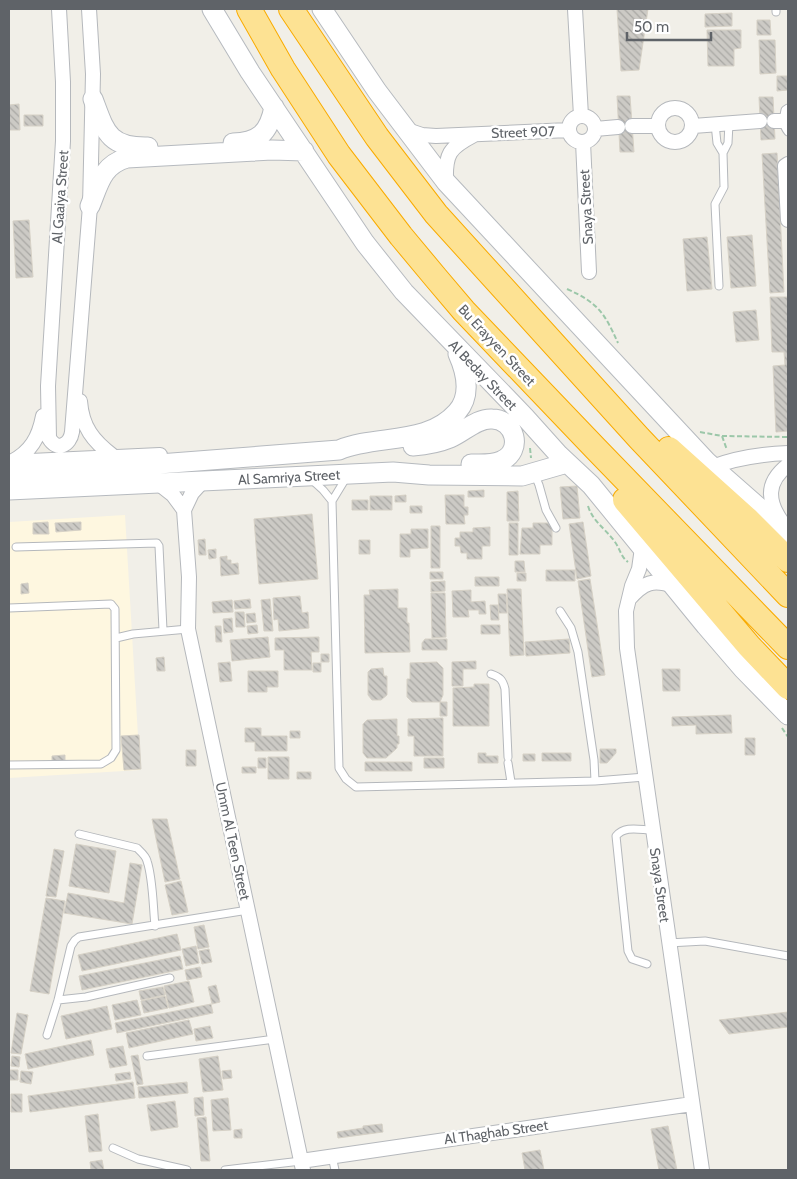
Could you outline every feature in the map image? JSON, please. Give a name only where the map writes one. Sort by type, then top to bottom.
[{"type":"highway","name":"Bu Erayyen Street","points":[[249,9],[314,118],[339,155],[401,236],[464,310],[788,646]]},
{"type":"highway","points":[[291,9],[377,138],[436,214],[614,410],[788,595]]},
{"type":"highway","points":[[614,410],[634,421],[667,447],[748,520],[788,560]]},
{"type":"highway","points":[[596,449],[615,485],[632,509],[749,646],[788,688]]},
{"type":"main road","name":"Al Beday Street","points":[[212,9],[250,72],[365,243],[404,292],[567,463],[591,485],[742,669],[788,715]]},
{"type":"main road","points":[[322,9],[377,91],[446,182],[712,467],[788,532]]},
{"type":"main road","points":[[93,98],[105,130],[109,135],[122,144],[142,148],[252,141],[266,130],[271,122],[274,108]]},
{"type":"main road","points":[[90,206],[108,167],[116,161],[127,158],[272,150],[304,152]]},
{"type":"main road","name":"Al Samriya Street","points":[[9,465],[133,466],[339,450],[350,445],[416,435],[434,430],[450,419],[460,408],[464,400],[466,376],[455,346]]},
{"type":"main road","points":[[339,450],[414,446],[433,443],[452,437],[489,418],[504,422],[514,433],[515,446],[513,450],[506,458],[498,462],[421,465],[393,472]]},
{"type":"main road","name":"Al Samriya Street","points":[[9,490],[393,472],[429,475],[514,476],[534,473],[567,463]]},
{"type":"street","name":"Al Gaaiya Street","points":[[59,9],[63,82],[63,141],[48,386],[49,438],[54,445],[62,446],[71,437],[90,206],[93,98],[89,9]]},
{"type":"street","points":[[575,9],[581,116]]},
{"type":"street","points":[[671,109],[679,109],[686,112],[691,118],[692,126],[688,138],[676,143],[663,138],[658,126],[659,119],[664,112],[671,109]]},
{"type":"street","points":[[581,116],[591,119],[595,129],[592,138],[583,142],[574,139],[569,130],[573,119],[581,116]]},
{"type":"street","points":[[692,126],[760,121]]},
{"type":"street","points":[[595,129],[658,126]]},
{"type":"street","name":"Street 907","points":[[407,130],[430,136],[569,130]]},
{"type":"street","name":"Street 907","points":[[446,182],[446,161],[451,151],[461,142],[477,134]]},
{"type":"street","name":"Snaya Street","points":[[583,142],[589,272]]},
{"type":"street","points":[[788,164],[785,166],[788,220]]},
{"type":"street","name":"Al Gaaiya Street","points":[[77,368],[80,409],[85,427],[96,443],[113,456]]},
{"type":"street","name":"Al Gaaiya Street","points":[[9,465],[27,452],[39,433],[48,386]]},
{"type":"street","name":"Al Samriya Street","points":[[9,465],[113,456],[267,449],[292,453]]},
{"type":"street","points":[[712,467],[731,460],[759,455],[788,454]]},
{"type":"street","points":[[788,465],[774,481],[771,497],[775,512],[788,532]]},
{"type":"street","points":[[159,484],[173,495],[184,510],[192,494],[202,482]]},
{"type":"street","name":"Umm Al Teen Street","points":[[184,510],[189,583],[188,629],[302,1166]]},
{"type":"street","name":"Snaya Street","points":[[642,548],[639,569],[628,599],[626,623],[627,648],[702,1170]]},
{"type":"street","points":[[628,599],[637,589],[648,583],[659,582],[674,586]]},
{"type":"street","name":"Al Thaghab Street","points":[[302,1166],[332,1156],[692,1104]]},
{"type":"lane","points":[[722,124],[717,143],[723,153]]},
{"type":"lane","points":[[719,286],[715,204],[724,182],[723,153],[728,142],[722,124]]},
{"type":"lane","points":[[534,473],[546,510],[556,528]]},
{"type":"lane","points":[[349,474],[338,488],[332,502],[339,768],[346,779],[356,787],[595,781],[645,777]]},
{"type":"lane","points":[[306,475],[323,490],[332,502]]},
{"type":"lane","points":[[16,547],[157,544],[159,546],[163,630]]},
{"type":"lane","points":[[9,608],[112,604],[115,608],[117,729],[116,750],[111,758],[102,764],[9,765]]},
{"type":"lane","points":[[560,611],[571,628],[578,652],[594,760],[595,781]]},
{"type":"lane","points":[[116,638],[163,630],[188,629]]},
{"type":"lane","points":[[491,674],[503,680],[505,689],[508,760],[511,782]]},
{"type":"lane","points":[[647,964],[632,959],[628,951],[616,836],[625,829],[652,830]]},
{"type":"lane","points":[[79,834],[137,848],[143,853],[147,859],[149,869],[155,926]]},
{"type":"lane","points":[[47,1035],[74,940],[79,937],[248,910]]},
{"type":"lane","points":[[668,942],[705,941],[788,956]]},
{"type":"lane","points":[[58,1000],[86,997],[170,978]]},
{"type":"lane","points":[[147,1056],[275,1039]]},
{"type":"lane","points":[[113,1148],[138,1159],[187,1170]]},
{"type":"lane","points":[[332,1156],[335,1170]]},
{"type":"lane","points":[[225,1170],[302,1166]]},
{"type":"path","points":[[566,288],[581,295],[601,311],[609,322],[621,349]]},
{"type":"path","points":[[693,429],[702,433],[722,436],[788,437]]},
{"type":"path","points":[[722,436],[731,460]]},
{"type":"shaded area","points":[[125,515],[140,770],[9,778],[9,522]]},
{"type":"building","points":[[617,9],[648,9],[639,70],[621,71]]},
{"type":"building","points":[[732,13],[732,26],[705,27],[705,14]]},
{"type":"building","points":[[757,20],[770,20],[771,35],[757,35]]},
{"type":"building","points":[[707,30],[741,30],[741,48],[734,49],[734,66],[708,66]]},
{"type":"building","points":[[759,40],[775,40],[776,73],[760,74]]},
{"type":"building","points":[[777,76],[788,76],[788,90],[777,91]]},
{"type":"building","points":[[617,96],[630,96],[634,152],[620,152]]},
{"type":"building","points":[[759,97],[773,97],[775,139],[761,140]]},
{"type":"building","points":[[19,104],[20,130],[9,130],[9,105]]},
{"type":"building","points":[[24,115],[43,115],[43,126],[24,126]]},
{"type":"building","points":[[777,153],[784,292],[770,293],[762,154]]},
{"type":"building","points":[[29,220],[33,277],[16,278],[13,221]]},
{"type":"building","points":[[752,235],[756,286],[731,288],[727,237]]},
{"type":"building","points":[[707,237],[712,289],[687,291],[683,239]]},
{"type":"building","points":[[770,297],[788,297],[788,431],[776,432],[773,366],[785,365],[784,352],[772,352]]},
{"type":"building","points":[[756,310],[759,340],[736,342],[733,312]]},
{"type":"building","points":[[577,486],[580,518],[563,519],[560,487]]},
{"type":"building","points":[[484,490],[484,497],[468,497],[468,491]]},
{"type":"building","points":[[518,491],[519,521],[507,521],[507,492]]},
{"type":"building","points":[[406,495],[406,502],[395,502],[395,496]]},
{"type":"building","points":[[445,495],[464,495],[464,507],[468,507],[468,515],[464,515],[465,524],[446,524]]},
{"type":"building","points":[[370,496],[392,496],[392,510],[370,510]]},
{"type":"building","points":[[352,500],[368,500],[368,510],[352,510]]},
{"type":"building","points":[[410,506],[422,506],[422,513],[410,513]]},
{"type":"building","points":[[312,514],[318,579],[259,584],[254,519]]},
{"type":"building","points":[[48,522],[49,534],[33,534],[33,523]]},
{"type":"building","points":[[81,522],[81,530],[56,532],[55,523]]},
{"type":"building","points":[[583,522],[591,576],[577,579],[569,524]]},
{"type":"building","points":[[509,523],[518,523],[518,555],[509,555]]},
{"type":"building","points":[[533,523],[552,523],[552,545],[540,545],[540,554],[520,554],[522,528],[533,528]]},
{"type":"building","points":[[431,526],[440,526],[440,568],[431,568]]},
{"type":"building","points":[[490,527],[490,546],[482,546],[482,559],[467,559],[467,553],[461,553],[460,546],[455,546],[455,538],[460,538],[460,532],[473,532],[473,528]]},
{"type":"building","points":[[411,529],[428,529],[428,548],[410,549],[410,557],[400,557],[400,534],[411,534]]},
{"type":"building","points":[[205,539],[206,555],[199,555],[198,540]]},
{"type":"building","points":[[359,540],[370,540],[370,554],[359,554]]},
{"type":"building","points":[[216,549],[216,558],[209,559],[208,550]]},
{"type":"building","points":[[227,556],[227,560],[231,560],[231,564],[238,563],[239,574],[221,576],[220,557]]},
{"type":"building","points":[[515,561],[524,561],[525,572],[515,572]]},
{"type":"building","points":[[546,570],[575,570],[575,581],[546,581]]},
{"type":"building","points":[[430,572],[443,572],[443,579],[430,579]]},
{"type":"building","points":[[517,573],[526,573],[526,581],[517,581]]},
{"type":"building","points":[[475,577],[499,577],[499,586],[475,586]]},
{"type":"building","points":[[590,579],[605,675],[592,677],[578,581]]},
{"type":"building","points":[[445,581],[445,591],[431,592],[431,582]]},
{"type":"building","points":[[28,583],[29,593],[21,594],[21,584]]},
{"type":"building","points":[[398,589],[398,608],[407,608],[410,652],[365,653],[364,595],[370,595],[369,590]]},
{"type":"building","points":[[507,589],[521,589],[524,655],[510,656]]},
{"type":"building","points":[[471,590],[471,602],[485,601],[486,614],[479,614],[479,610],[468,610],[469,617],[453,617],[452,591]]},
{"type":"building","points":[[431,593],[445,593],[446,637],[432,638]]},
{"type":"building","points":[[498,594],[506,594],[507,613],[499,613]]},
{"type":"building","points":[[300,596],[302,613],[308,612],[309,628],[279,631],[278,619],[274,620],[273,598]]},
{"type":"building","points":[[250,599],[251,608],[235,609],[234,601]]},
{"type":"building","points":[[270,599],[273,631],[264,631],[261,600]]},
{"type":"building","points":[[232,600],[233,612],[213,613],[212,602]]},
{"type":"building","points":[[490,605],[498,605],[499,620],[491,620]]},
{"type":"building","points":[[235,612],[244,612],[245,627],[236,627]]},
{"type":"building","points":[[255,613],[256,622],[247,623],[246,614]]},
{"type":"building","points":[[232,618],[233,632],[224,633],[223,619]]},
{"type":"building","points":[[257,625],[258,633],[248,634],[247,626]]},
{"type":"building","points":[[481,625],[500,625],[500,634],[481,634]]},
{"type":"building","points":[[215,626],[221,626],[222,642],[216,642]]},
{"type":"building","points":[[268,637],[270,657],[232,661],[230,640]]},
{"type":"building","points":[[319,637],[319,652],[311,652],[312,670],[284,670],[284,650],[275,650],[275,638]]},
{"type":"building","points":[[425,639],[447,639],[447,650],[422,650],[422,643]]},
{"type":"building","points":[[569,639],[570,653],[526,656],[525,642]]},
{"type":"building","points":[[321,654],[329,654],[329,662],[321,662]]},
{"type":"building","points":[[164,657],[165,671],[157,671],[156,658]]},
{"type":"building","points":[[476,661],[476,669],[463,669],[463,686],[452,686],[452,662]]},
{"type":"building","points":[[230,662],[232,681],[220,682],[218,663]]},
{"type":"building","points":[[437,662],[443,668],[443,695],[440,702],[412,702],[407,697],[407,679],[410,679],[410,663]]},
{"type":"building","points":[[313,663],[321,663],[321,672],[313,672]]},
{"type":"building","points":[[383,668],[384,676],[387,676],[387,695],[381,700],[372,700],[368,695],[368,672],[371,669]]},
{"type":"building","points":[[662,669],[680,669],[680,691],[663,691]]},
{"type":"building","points":[[248,671],[278,671],[278,687],[267,687],[267,692],[248,692]]},
{"type":"building","points":[[474,684],[489,684],[489,726],[453,726],[453,688],[474,687]]},
{"type":"building","points":[[440,702],[447,702],[447,716],[440,716]]},
{"type":"building","points":[[731,715],[732,733],[696,734],[696,725],[672,726],[672,717]]},
{"type":"building","points":[[443,718],[443,756],[414,756],[414,736],[408,736],[408,719]]},
{"type":"building","points":[[397,719],[399,744],[397,744],[397,748],[386,758],[367,758],[363,753],[363,724],[367,720]]},
{"type":"building","points":[[245,728],[261,728],[261,736],[287,736],[287,751],[255,751],[255,742],[245,742]]},
{"type":"building","points":[[290,731],[300,731],[300,738],[290,738]]},
{"type":"building","points":[[139,735],[141,769],[124,770],[121,736]]},
{"type":"building","points":[[745,738],[755,738],[755,755],[745,755]]},
{"type":"building","points":[[600,749],[616,749],[616,753],[607,763],[600,763]]},
{"type":"building","points":[[186,750],[196,750],[196,766],[186,766]]},
{"type":"building","points":[[478,753],[486,753],[486,756],[498,756],[498,763],[478,763]]},
{"type":"building","points":[[542,753],[571,753],[571,761],[542,761]]},
{"type":"building","points":[[523,754],[535,754],[535,761],[523,761]]},
{"type":"building","points":[[65,755],[65,763],[52,763],[52,756]]},
{"type":"building","points":[[268,757],[289,757],[289,779],[268,779]]},
{"type":"building","points":[[258,758],[266,758],[266,768],[258,768]]},
{"type":"building","points":[[424,758],[444,758],[444,768],[424,768]]},
{"type":"building","points":[[365,762],[412,762],[412,771],[365,771]]},
{"type":"building","points":[[242,767],[256,767],[256,773],[242,773]]},
{"type":"building","points":[[297,772],[311,772],[311,779],[297,779]]},
{"type":"building","points":[[152,819],[167,819],[180,879],[165,882]]},
{"type":"building","points":[[76,844],[116,851],[109,893],[69,886]]},
{"type":"building","points":[[54,849],[64,851],[56,897],[46,896]]},
{"type":"building","points":[[130,863],[142,865],[132,924],[64,913],[68,893],[124,903]]},
{"type":"building","points":[[181,881],[188,912],[172,915],[165,885]]},
{"type":"building","points":[[46,898],[65,901],[49,994],[30,991]]},
{"type":"building","points":[[204,925],[209,947],[198,949],[194,927]]},
{"type":"building","points":[[177,934],[181,950],[82,971],[78,955]]},
{"type":"building","points":[[196,946],[199,963],[186,966],[182,949]]},
{"type":"building","points":[[209,949],[212,962],[202,964],[199,951]]},
{"type":"building","points":[[180,956],[183,969],[82,990],[79,976]]},
{"type":"building","points":[[200,967],[202,977],[187,980],[185,970]]},
{"type":"building","points":[[189,981],[194,1002],[169,1008],[164,986]]},
{"type":"building","points":[[216,985],[220,1002],[212,1004],[208,987]]},
{"type":"building","points":[[163,987],[165,995],[141,1000],[139,991]]},
{"type":"building","points":[[165,996],[168,1008],[144,1013],[141,1001]]},
{"type":"building","points":[[137,1000],[141,1015],[115,1020],[112,1005]]},
{"type":"building","points":[[211,1004],[213,1013],[117,1033],[115,1023]]},
{"type":"building","points":[[107,1006],[112,1029],[66,1039],[61,1016]]},
{"type":"building","points":[[788,1012],[788,1027],[729,1034],[719,1020]]},
{"type":"building","points":[[17,1013],[28,1015],[21,1054],[11,1053]]},
{"type":"building","points":[[189,1020],[193,1034],[129,1048],[126,1033]]},
{"type":"building","points":[[210,1026],[213,1038],[196,1041],[194,1029]]},
{"type":"building","points":[[91,1040],[94,1055],[28,1069],[25,1054]]},
{"type":"building","points":[[123,1046],[127,1065],[110,1068],[106,1049]]},
{"type":"building","points":[[138,1055],[143,1084],[137,1085],[131,1056]]},
{"type":"building","points":[[12,1056],[20,1057],[19,1067],[11,1066]]},
{"type":"building","points":[[218,1056],[223,1090],[203,1092],[199,1059]]},
{"type":"building","points":[[9,1070],[18,1070],[18,1080],[9,1080]]},
{"type":"building","points":[[231,1070],[232,1078],[223,1079],[222,1071]]},
{"type":"building","points":[[21,1071],[33,1072],[31,1084],[20,1082]]},
{"type":"building","points":[[130,1072],[131,1079],[116,1081],[115,1074]]},
{"type":"building","points":[[133,1082],[135,1098],[30,1112],[28,1096]]},
{"type":"building","points":[[187,1082],[188,1093],[139,1098],[138,1087]]},
{"type":"building","points":[[11,1094],[22,1094],[22,1112],[11,1112]]},
{"type":"building","points":[[203,1097],[204,1115],[195,1116],[194,1098]]},
{"type":"building","points":[[228,1098],[231,1130],[213,1131],[211,1100]]},
{"type":"building","points":[[175,1101],[178,1127],[151,1131],[147,1105]]},
{"type":"building","points":[[98,1114],[102,1151],[89,1152],[85,1116]]},
{"type":"building","points":[[206,1117],[210,1161],[201,1161],[197,1118]]},
{"type":"building","points":[[382,1124],[383,1132],[338,1138],[337,1132]]},
{"type":"building","points":[[668,1126],[677,1170],[659,1170],[651,1129]]},
{"type":"building","points":[[242,1129],[242,1138],[234,1138],[234,1130]]},
{"type":"building","points":[[540,1150],[544,1170],[525,1170],[522,1153]]},
{"type":"building","points":[[102,1160],[104,1170],[91,1170],[90,1162]]}]
